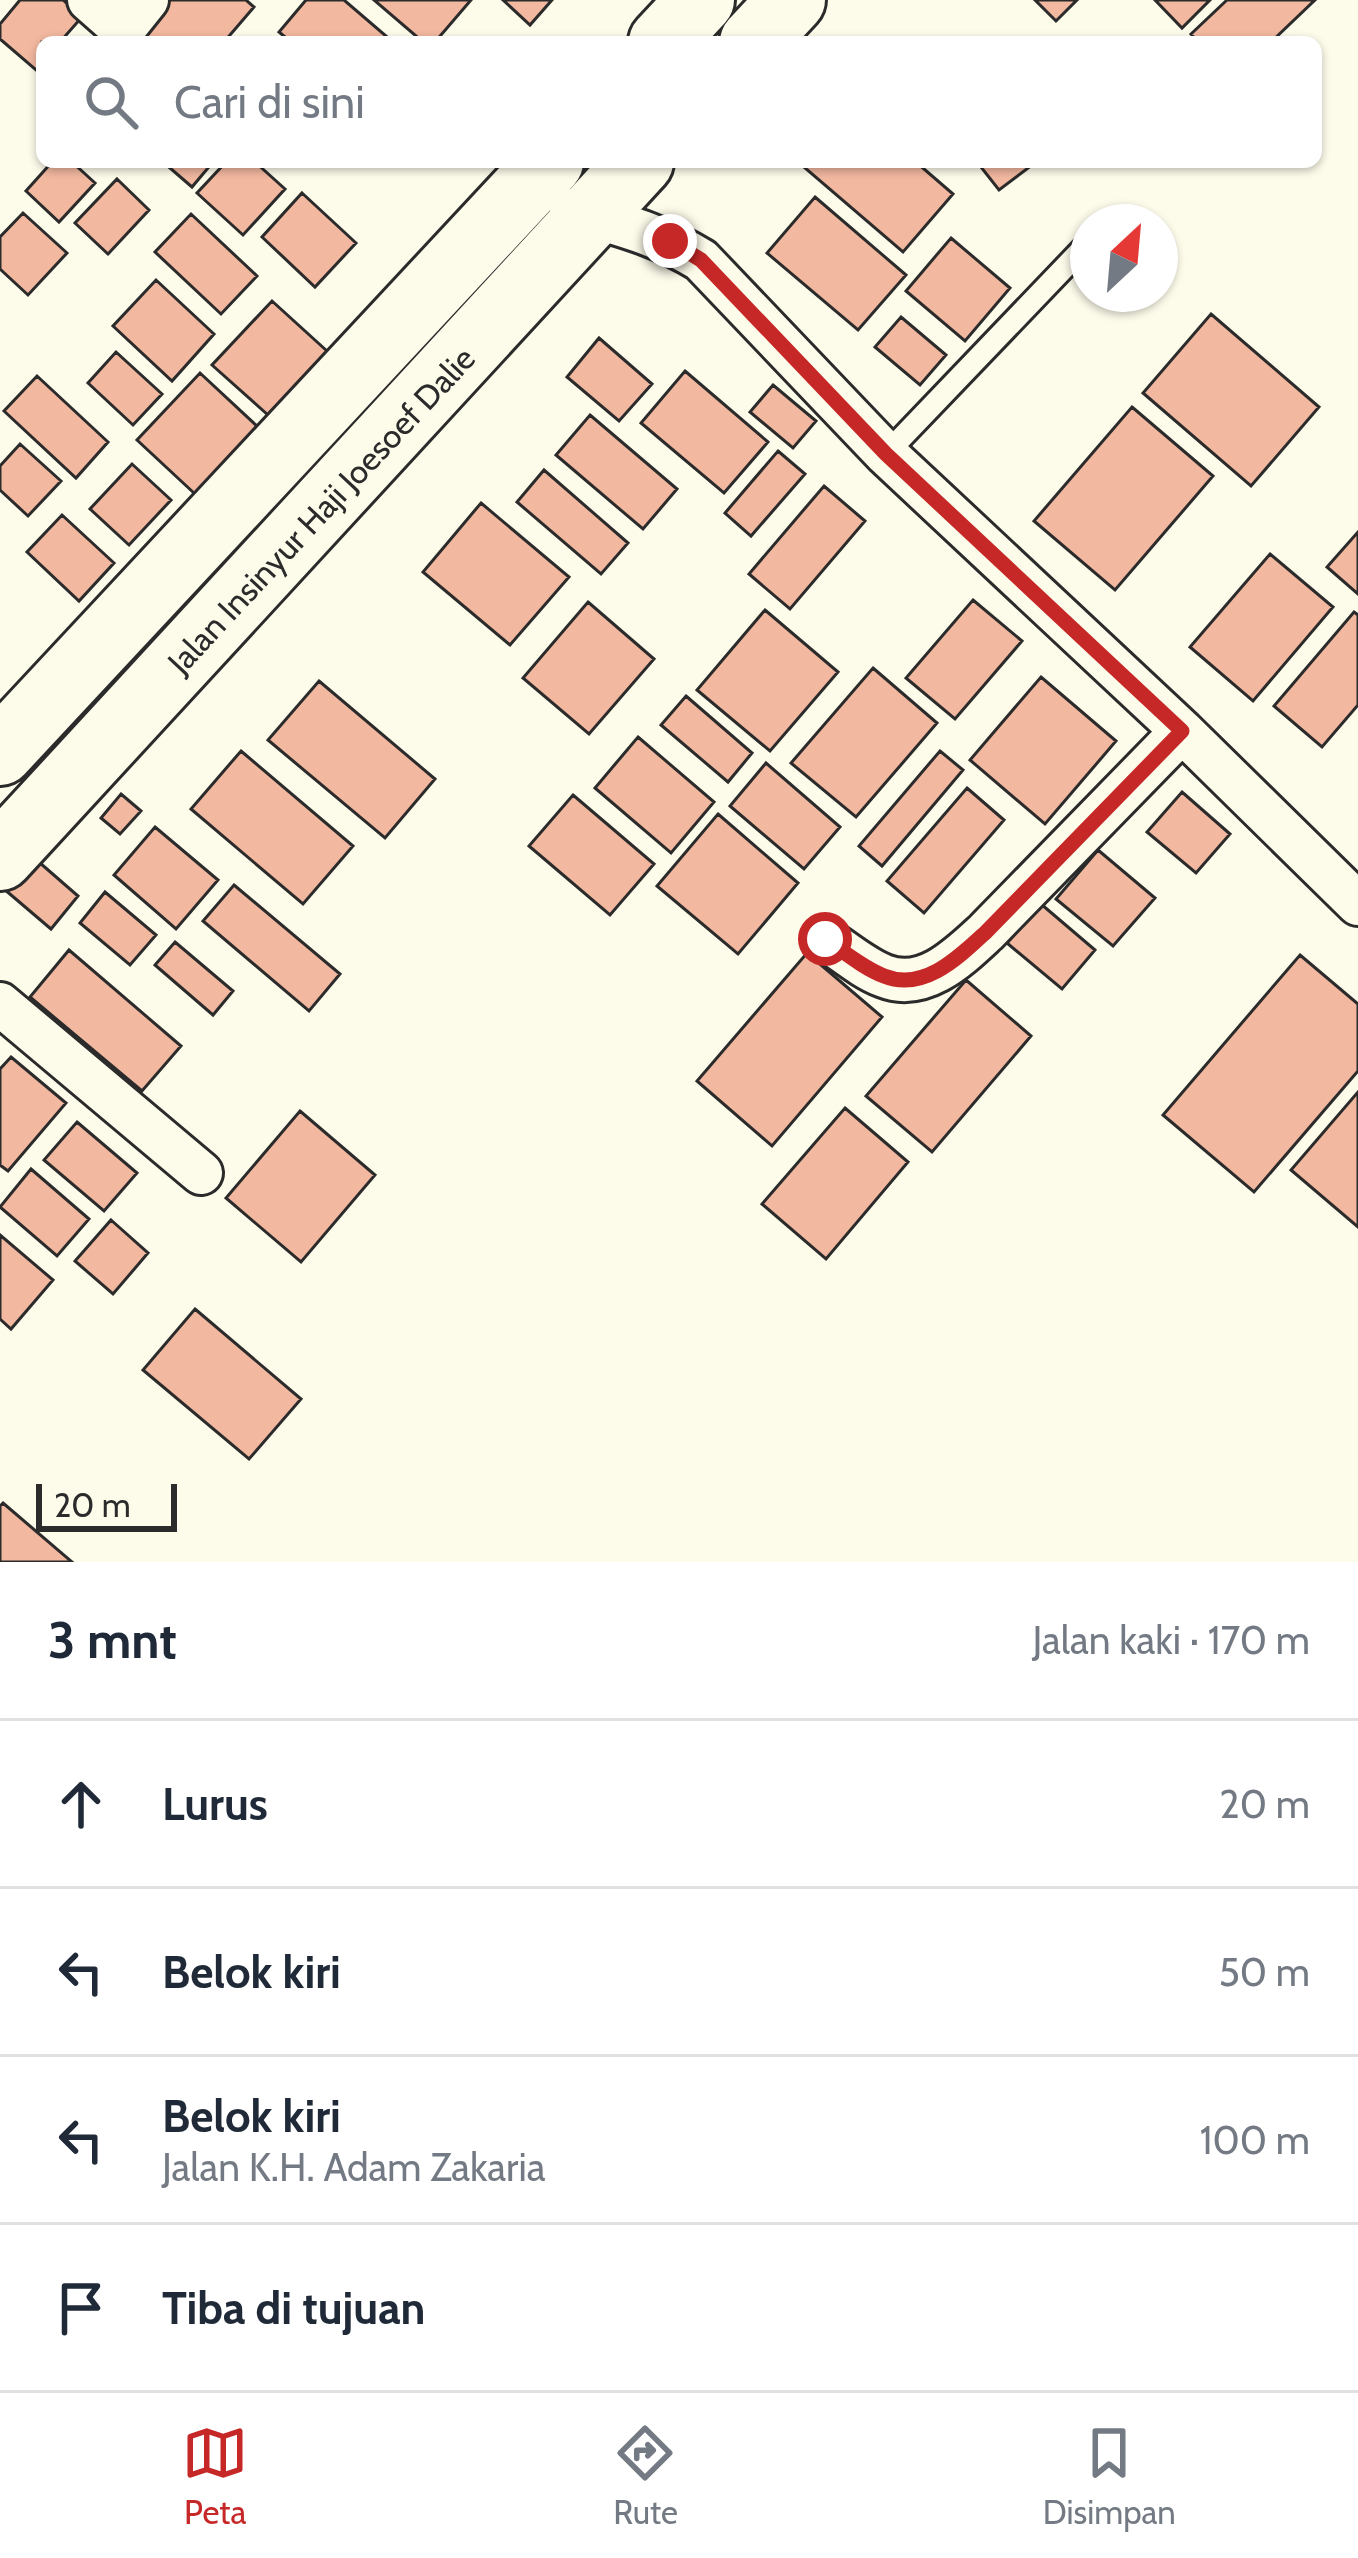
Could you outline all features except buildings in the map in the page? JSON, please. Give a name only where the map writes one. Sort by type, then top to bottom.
[{"type":"main road","points":[[668,36],[701,0]]},
{"type":"main road","points":[[758,36],[792,0]]},
{"type":"main road","name":"Jalan Insinyur Haji Joesoef Dalie","points":[[0,856],[634,168]]},
{"type":"main road","points":[[0,752],[535,178]]},
{"type":"street","points":[[89,0],[135,24]]},
{"type":"street","points":[[535,178],[590,216],[649,232],[701,260],[886,454],[1182,731],[1358,904]]},
{"type":"street","points":[[825,939],[882,976],[907,982],[934,973],[986,932],[1182,731]]},
{"type":"street","points":[[0,1004],[201,1174]]},
{"type":"lane","points":[[886,454],[1070,262]]},
{"type":"route","points":[[670,241],[701,260],[886,454],[1182,731],[986,932],[934,973],[907,982],[882,976],[825,939]]}]
